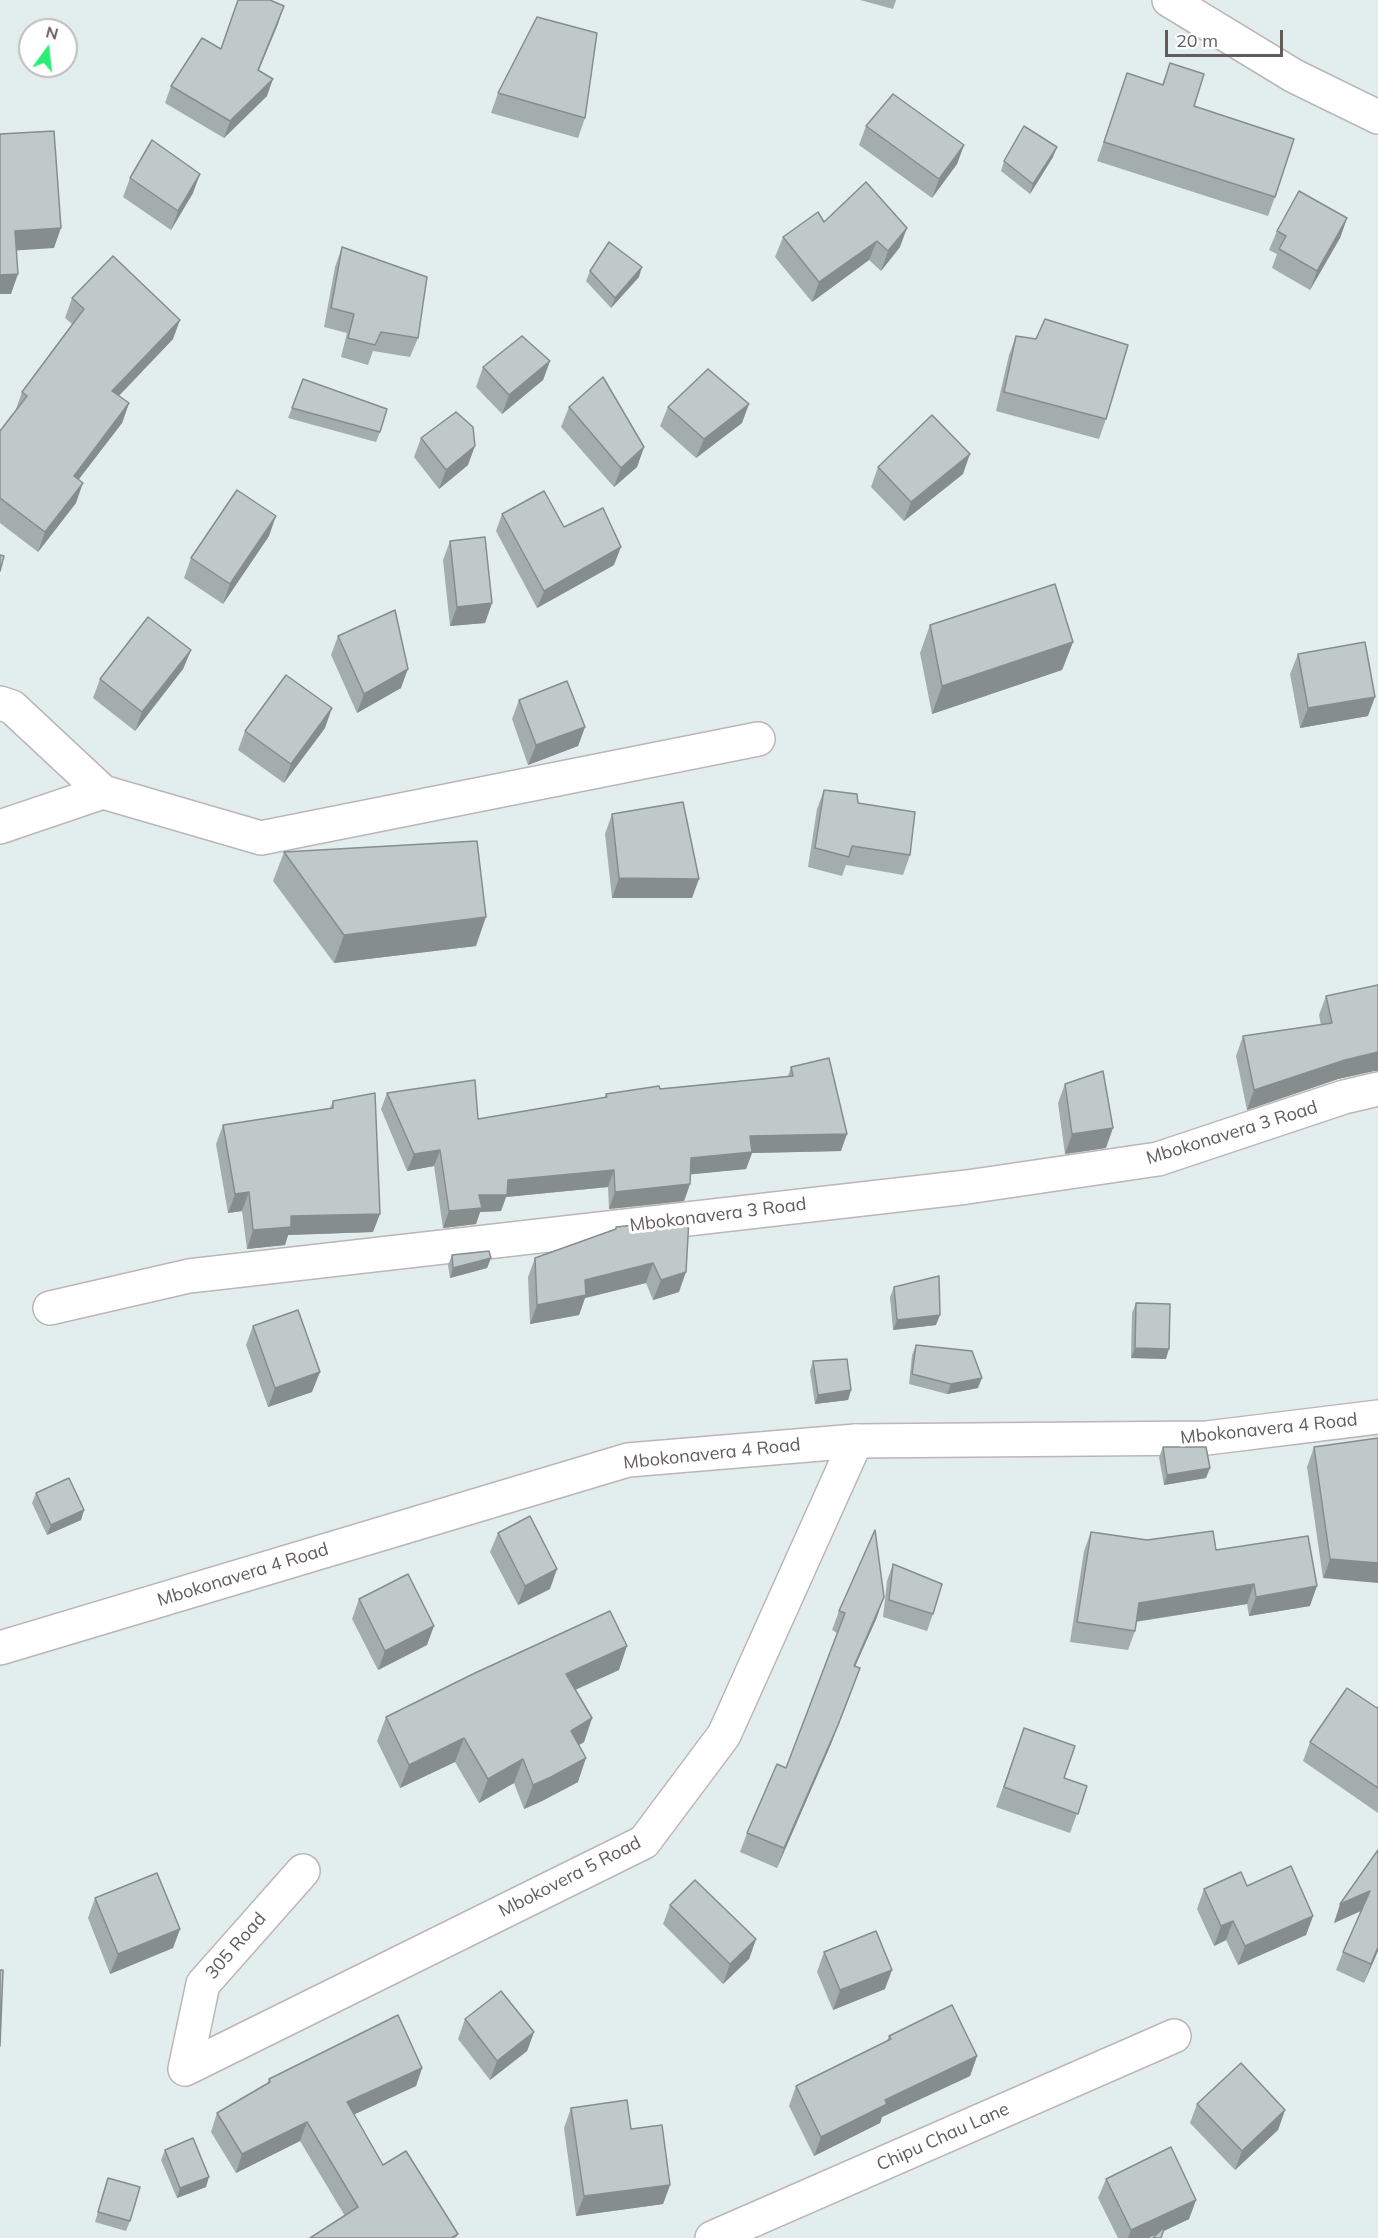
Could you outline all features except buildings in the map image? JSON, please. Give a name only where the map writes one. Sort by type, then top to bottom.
[{"type":"street","points":[[1169,0],[1294,76],[1378,117]]},
{"type":"street","points":[[0,703],[12,707],[103,792],[261,838],[758,740]]},
{"type":"street","points":[[0,827],[103,792]]},
{"type":"street","name":"Mbokonavera 3 Road","points":[[50,1308],[189,1276],[967,1186],[1158,1159],[1344,1097],[1378,1089]]},
{"type":"street","name":"Mbokonavera 4 Road","points":[[0,1648],[627,1460],[856,1441],[1207,1438],[1378,1418]]},
{"type":"street","name":"Mbokovera 5 Road","points":[[185,2069],[644,1842],[724,1735],[856,1441]]},
{"type":"street","name":"305 Road","points":[[185,2069],[203,1984],[303,1871]]},
{"type":"street","name":"Chipu Chau Lane","points":[[712,2238],[1174,2036]]}]
